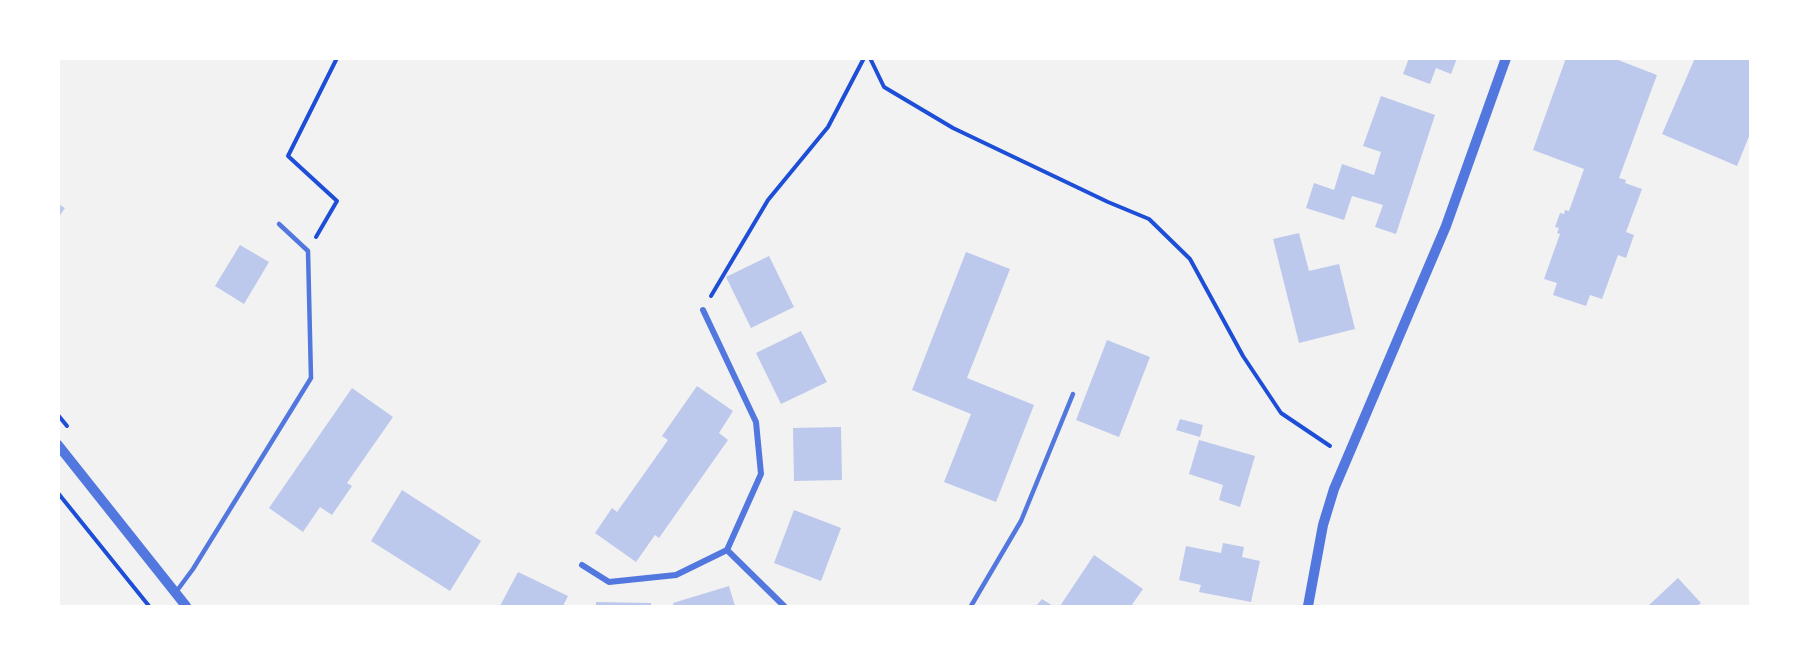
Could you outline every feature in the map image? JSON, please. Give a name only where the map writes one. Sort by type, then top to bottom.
[{"type":"street","points":[[1308,606],[1323,525],[1334,489],[1446,226],[1506,58]]},
{"type":"street","points":[[582,565],[609,582],[676,575],[727,550],[761,474],[756,422],[703,310]]},
{"type":"street","points":[[58,445],[186,606]]},
{"type":"street","points":[[727,550],[784,606]]},
{"type":"lane","points":[[176,593],[311,378],[308,251],[279,224]]},
{"type":"lane","points":[[971,606],[1021,521],[1073,394]]},
{"type":"path","points":[[308,251],[338,201],[288,156],[337,58]]},
{"type":"path","points":[[703,310],[768,200],[828,127],[864,58]]},
{"type":"path","points":[[870,58],[884,87],[953,128],[1108,202],[1149,219],[1190,259],[1244,356],[1281,413],[1346,457]]},
{"type":"path","points":[[58,493],[149,606]]},
{"type":"building","points":[[1409,58],[1415,60],[1416,58],[1457,58],[1451,74],[1436,68],[1430,84],[1403,74]]},
{"type":"building","points":[[1566,58],[1613,58],[1657,75],[1619,178],[1626,180],[1625,183],[1642,189],[1626,232],[1634,235],[1626,258],[1618,255],[1602,299],[1590,295],[1586,306],[1553,295],[1557,283],[1544,279],[1560,234],[1557,233],[1559,228],[1555,227],[1560,213],[1564,214],[1565,210],[1569,211],[1584,169],[1533,150]]},
{"type":"building","points":[[1695,58],[1750,58],[1750,134],[1737,166],[1662,134]]},
{"type":"building","points":[[1381,96],[1435,115],[1396,234],[1375,227],[1383,205],[1352,196],[1344,220],[1306,208],[1314,183],[1334,190],[1342,164],[1374,175],[1381,152],[1363,146]]},
{"type":"building","points":[[58,204],[65,208],[58,218]]},
{"type":"building","points":[[1299,233],[1309,271],[1339,264],[1355,329],[1299,343],[1273,239]]},
{"type":"building","points":[[240,245],[269,262],[244,304],[215,286]]},
{"type":"building","points":[[966,252],[1010,269],[967,378],[1034,405],[996,502],[944,482],[971,414],[912,390]]},
{"type":"building","points":[[769,256],[794,307],[751,328],[726,277]]},
{"type":"building","points":[[801,331],[827,382],[781,404],[756,353]]},
{"type":"building","points":[[1107,340],[1150,357],[1119,437],[1076,420]]},
{"type":"building","points":[[697,386],[733,411],[719,433],[728,440],[659,538],[655,535],[636,562],[595,533],[612,508],[617,512],[668,440],[662,436]]},
{"type":"building","points":[[352,388],[393,417],[347,483],[352,486],[332,515],[320,507],[303,532],[269,508]]},
{"type":"building","points":[[1180,419],[1203,425],[1200,437],[1176,430]]},
{"type":"building","points":[[841,427],[842,480],[794,481],[793,428]]},
{"type":"building","points":[[1199,440],[1255,456],[1240,507],[1219,500],[1223,485],[1189,474]]},
{"type":"building","points":[[402,490],[481,541],[450,591],[371,541]]},
{"type":"building","points":[[794,510],[841,528],[821,581],[774,563]]},
{"type":"building","points":[[1223,543],[1244,547],[1242,557],[1260,561],[1251,602],[1199,592],[1201,585],[1179,580],[1186,546],[1221,553]]},
{"type":"building","points":[[1094,555],[1143,589],[1131,606],[1060,606]]},
{"type":"building","points":[[518,572],[568,596],[563,606],[500,606]]},
{"type":"building","points":[[1678,578],[1701,603],[1697,606],[1648,606]]},
{"type":"building","points":[[729,586],[735,606],[674,606],[673,603]]},
{"type":"building","points":[[1042,599],[1053,606],[1036,606]]},
{"type":"building","points":[[596,602],[651,603],[651,606],[596,606]]}]
